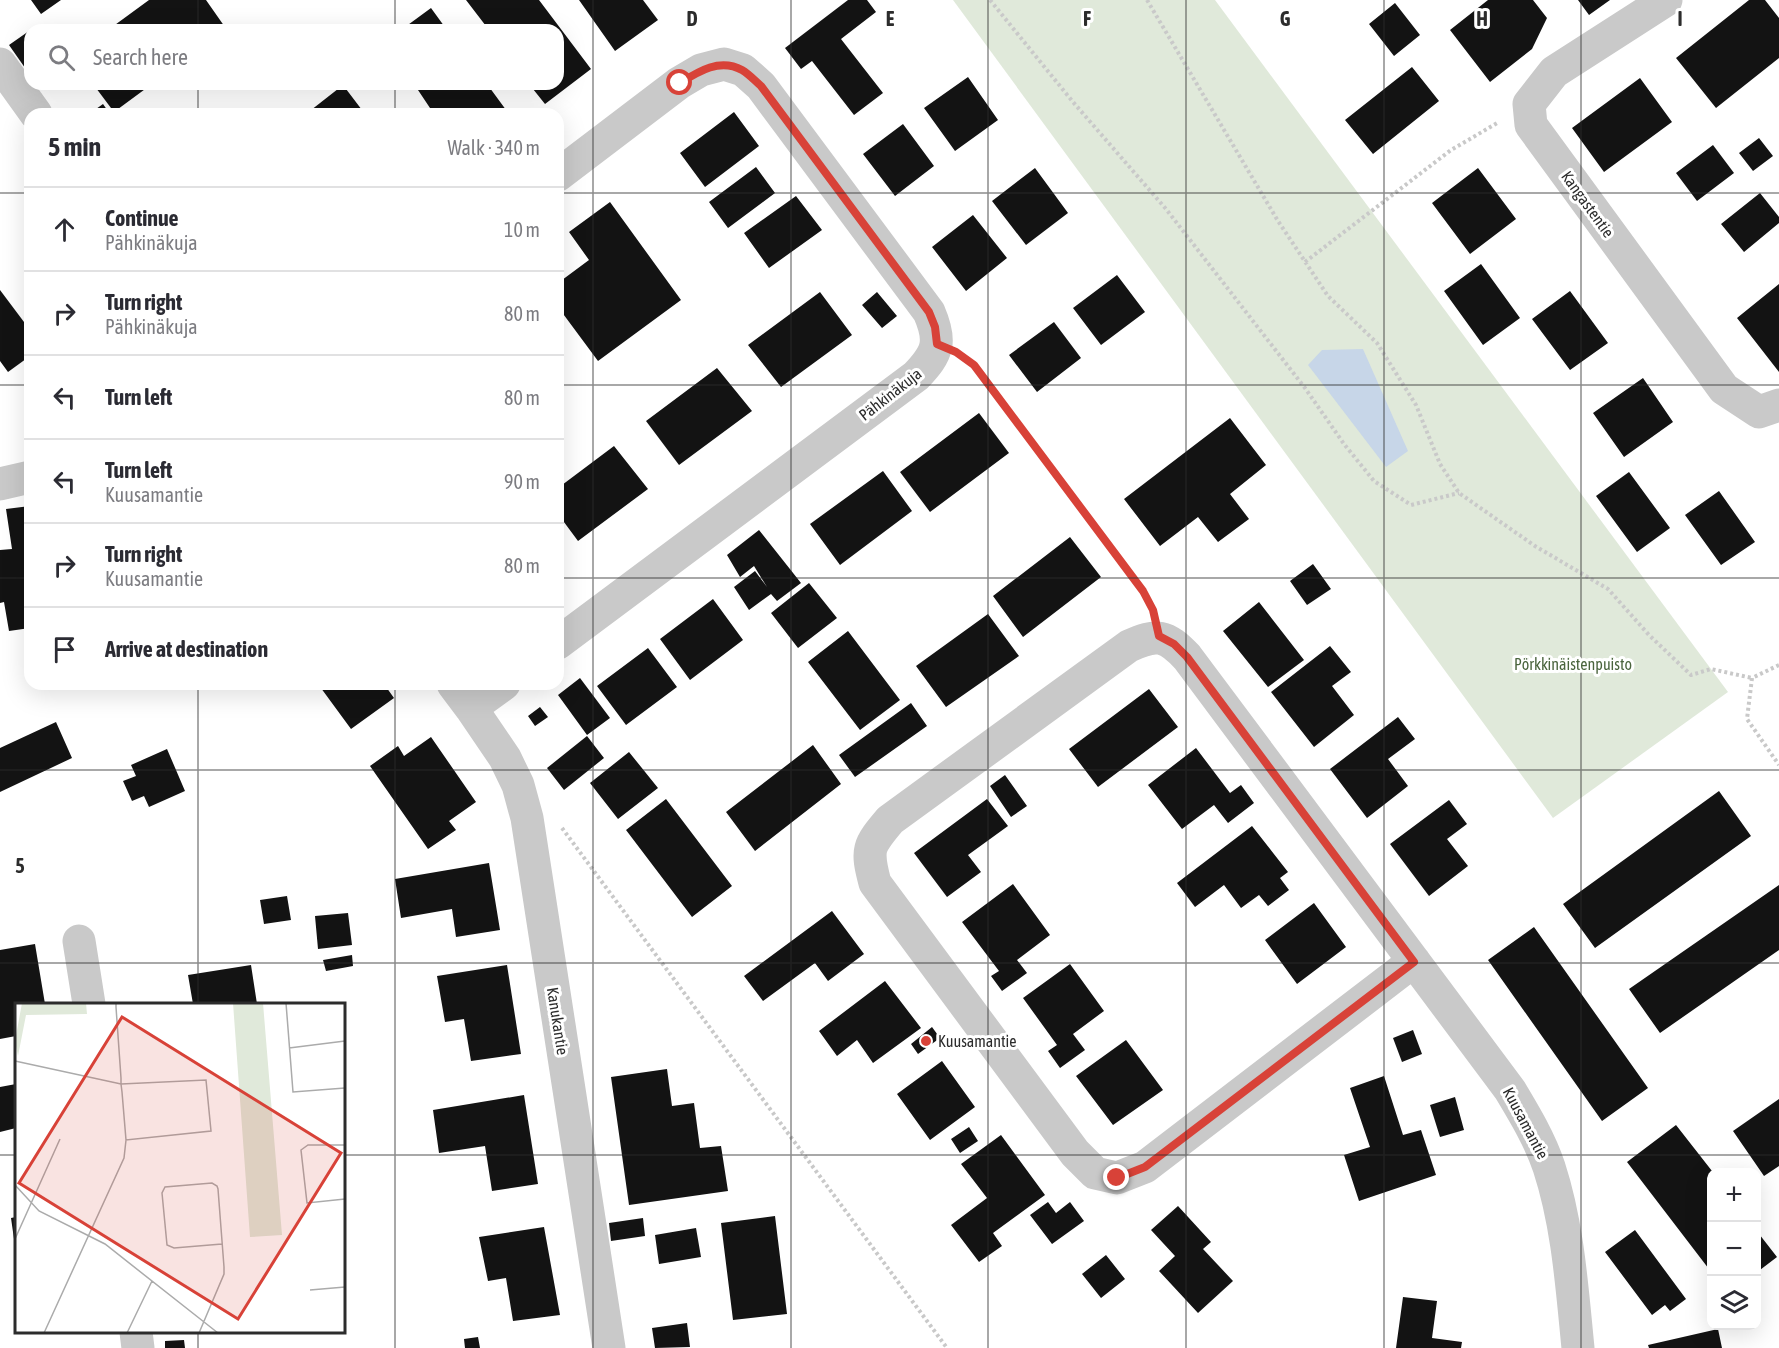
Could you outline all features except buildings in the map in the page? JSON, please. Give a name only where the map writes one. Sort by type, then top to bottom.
[{"type":"street","points":[[1529,104],[1554,72],[1666,0]]},
{"type":"street","points":[[0,64],[32,108]]},
{"type":"street","points":[[564,170],[680,83],[701,70],[724,64],[742,70],[761,86],[929,312],[935,327],[937,344]]},
{"type":"street","name":"Kangastentie","points":[[1529,104],[1531,125],[1724,389],[1759,411],[1779,405]]},
{"type":"street","name":"Pähkinäkuja","points":[[564,640],[916,376],[930,361],[937,344]]},
{"type":"street","points":[[0,484],[24,478]]},
{"type":"street","points":[[1159,636],[1144,639],[1129,646],[890,820],[873,840],[869,860],[875,883],[1075,1153],[1095,1173],[1117,1178],[1145,1167],[1414,962]]},
{"type":"street","name":"Kuusamantie","points":[[1159,636],[1174,644],[1187,657],[1510,1090],[1534,1130],[1549,1167],[1562,1214],[1578,1348]]},
{"type":"street","name":"Kanukantie","points":[[479,693],[518,785],[527,818],[609,1348]]},
{"type":"street","points":[[79,941],[89,1003]]},
{"type":"street","points":[[136,1333],[138,1348]]},
{"type":"path","points":[[990,0],[1073,102],[1167,209],[1374,481],[1411,505],[1459,493]]},
{"type":"path","points":[[1147,0],[1278,221],[1305,262],[1328,296],[1377,342],[1416,405],[1440,465],[1459,493],[1535,546],[1608,589],[1649,635],[1691,675],[1711,669],[1752,678],[1779,665]]},
{"type":"path","points":[[1305,262],[1451,150],[1529,104]]},
{"type":"path","points":[[937,344],[956,352],[974,365],[1143,591],[1153,610],[1159,636]]},
{"type":"path","points":[[1752,678],[1746,719],[1779,765]]},
{"type":"path","points":[[560,825],[947,1348]]},
{"type":"green space","name":"Pörkkinäistenpuisto","points":[[953,0],[1215,0],[1728,692],[1553,818]]},
{"type":"water","points":[[1363,349],[1408,451],[1386,467],[1308,365],[1322,350]]},
{"type":"place","name":"Kuusamantie","points":[[926,1041]]},
{"type":"route","points":[[680,83],[701,70],[724,64],[742,70],[761,86],[929,312],[935,327],[937,344],[956,352],[974,365],[1143,591],[1153,610],[1159,636],[1174,644],[1187,657],[1414,962],[1145,1167],[1117,1178]]}]
